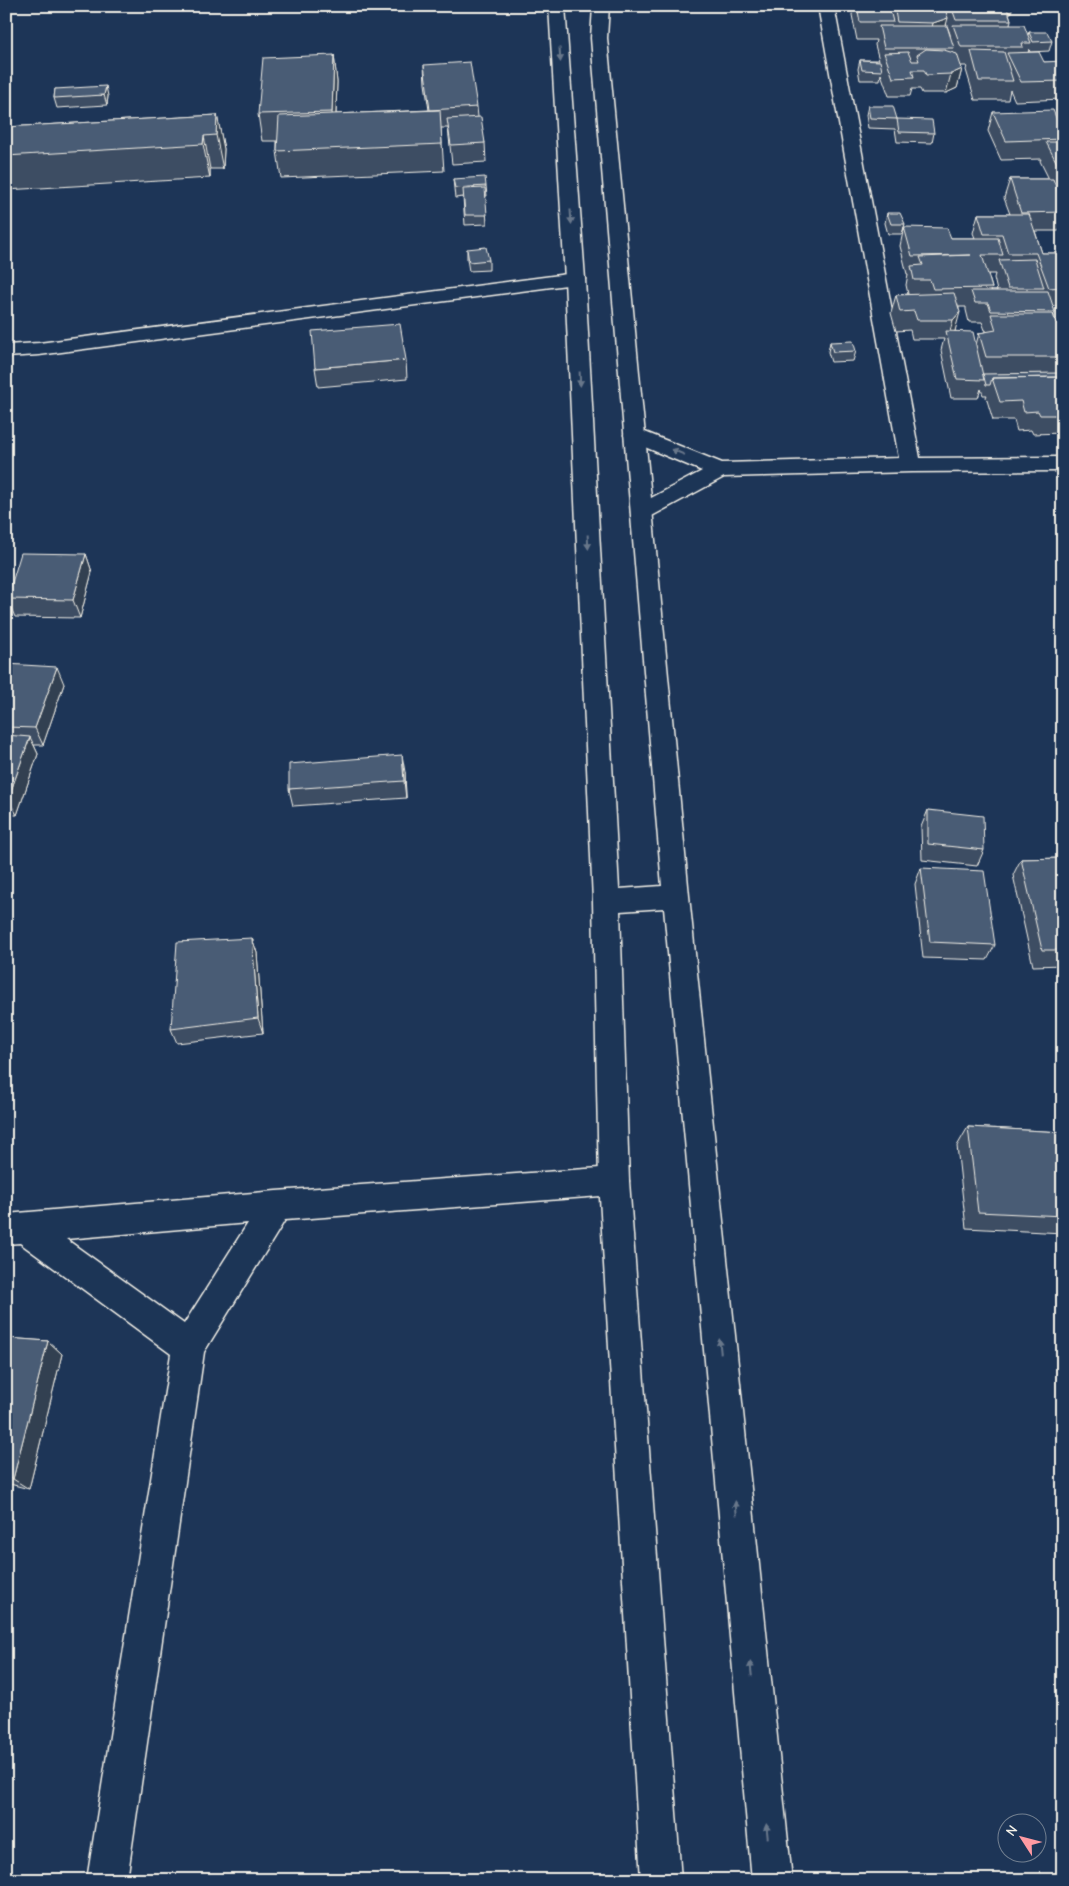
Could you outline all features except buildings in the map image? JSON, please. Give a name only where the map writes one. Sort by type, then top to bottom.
[{"type":"main road","points":[[557,6],[575,279],[606,901],[614,1181],[661,1880]]},
{"type":"main road","points":[[601,6],[599,38],[676,896],[772,1880]]},
{"type":"main road","points":[[826,6],[910,465]]},
{"type":"main road","points":[[6,351],[39,349],[575,279]]},
{"type":"main road","points":[[635,435],[720,470],[910,465],[1063,464]]},
{"type":"main road","points":[[642,512],[720,470]]},
{"type":"main road","points":[[606,901],[676,896]]},
{"type":"main road","points":[[16,1228],[276,1206],[614,1181]]},
{"type":"main road","points":[[107,1880],[188,1347],[276,1206]]},
{"type":"main road","points":[[16,1228],[188,1347]]}]
